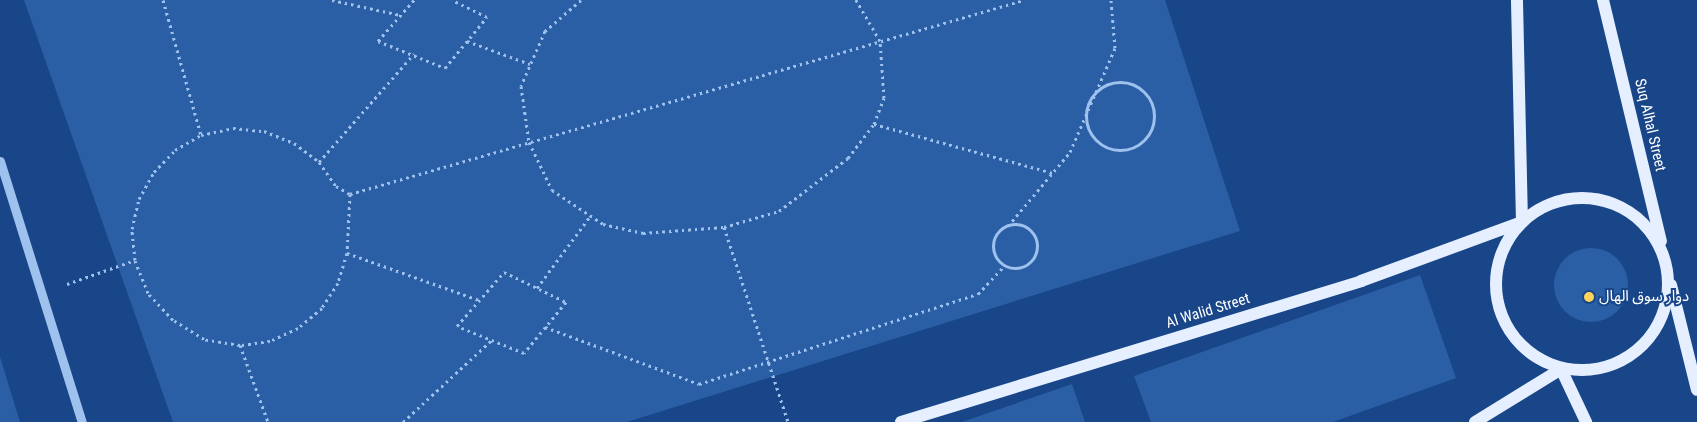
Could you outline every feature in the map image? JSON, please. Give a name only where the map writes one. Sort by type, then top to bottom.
[{"type":"main road","points":[[1517,0],[1522,222]]},
{"type":"main road","name":"Suq Alhal Street","points":[[1603,0],[1664,257]]},
{"type":"main road","points":[[1664,257],[1669,284],[1665,310],[1654,334],[1636,353],[1613,366],[1587,371],[1561,369],[1537,358],[1517,341],[1498,302],[1497,268],[1506,243],[1522,222],[1542,207],[1590,198],[1636,216],[1653,235],[1664,257],[1697,390]]},
{"type":"main road","name":"Al Walid Street","points":[[902,422],[1361,281],[1522,222]]},
{"type":"main road","points":[[1475,422],[1561,369]]},
{"type":"main road","points":[[1561,369],[1586,422]]},
{"type":"street","points":[[0,161],[39,293],[82,422]]},
{"type":"path","points":[[163,0],[201,135]]},
{"type":"path","points":[[332,0],[400,15]]},
{"type":"path","points":[[414,0],[378,41],[445,68],[487,17],[452,0]]},
{"type":"path","points":[[581,0],[545,31],[521,86],[529,142],[552,190],[603,224],[643,233],[724,227],[779,211],[848,158],[874,124],[884,98],[880,41],[856,0]]},
{"type":"path","points":[[350,194],[347,253],[334,289],[298,328],[270,341],[240,345],[204,338],[173,320],[148,294],[135,260],[132,229],[139,199],[164,161],[201,135],[233,128],[264,131],[294,143],[319,162],[336,186],[350,194],[1024,0]]},
{"type":"path","points":[[1004,266],[995,256],[993,242],[1070,152],[1090,101],[1115,48],[1111,0]]},
{"type":"path","points":[[467,41],[530,64]]},
{"type":"path","points":[[319,162],[414,54]]},
{"type":"path","points":[[1133,84],[1152,106],[1148,136],[1123,150],[1103,146],[1089,130],[1090,101],[1103,86],[1133,84]]},
{"type":"path","points":[[874,124],[1053,173]]},
{"type":"path","points":[[537,288],[591,216]]},
{"type":"path","points":[[545,328],[699,384],[978,294],[1004,266],[1025,266],[1037,248],[1028,229],[1008,226]]},
{"type":"path","points":[[724,227],[788,422]]},
{"type":"path","points":[[347,253],[479,300]]},
{"type":"path","points":[[39,293],[135,260]]},
{"type":"path","points":[[504,272],[537,288],[566,302],[524,353],[457,326],[504,272]]},
{"type":"path","points":[[403,422],[492,340]]},
{"type":"path","points":[[240,345],[268,422]]},
{"type":"shaded area","points":[[24,0],[1165,0],[1240,231],[627,422],[173,422]]},
{"type":"shaded area","points":[[1584,248],[1598,248],[1612,254],[1622,264],[1628,278],[1626,299],[1612,316],[1598,322],[1584,322],[1570,316],[1560,306],[1554,292],[1554,278],[1560,264],[1570,254]]},
{"type":"shaded area","points":[[1420,275],[1456,378],[1333,422],[1151,422],[1134,376]]},
{"type":"shaded area","points":[[0,357],[20,422],[0,422]]},
{"type":"shaded area","points":[[1072,384],[1085,422],[962,422]]},
{"type":"place","name":"دوار سوق الهال","points":[[1589,297]]}]
